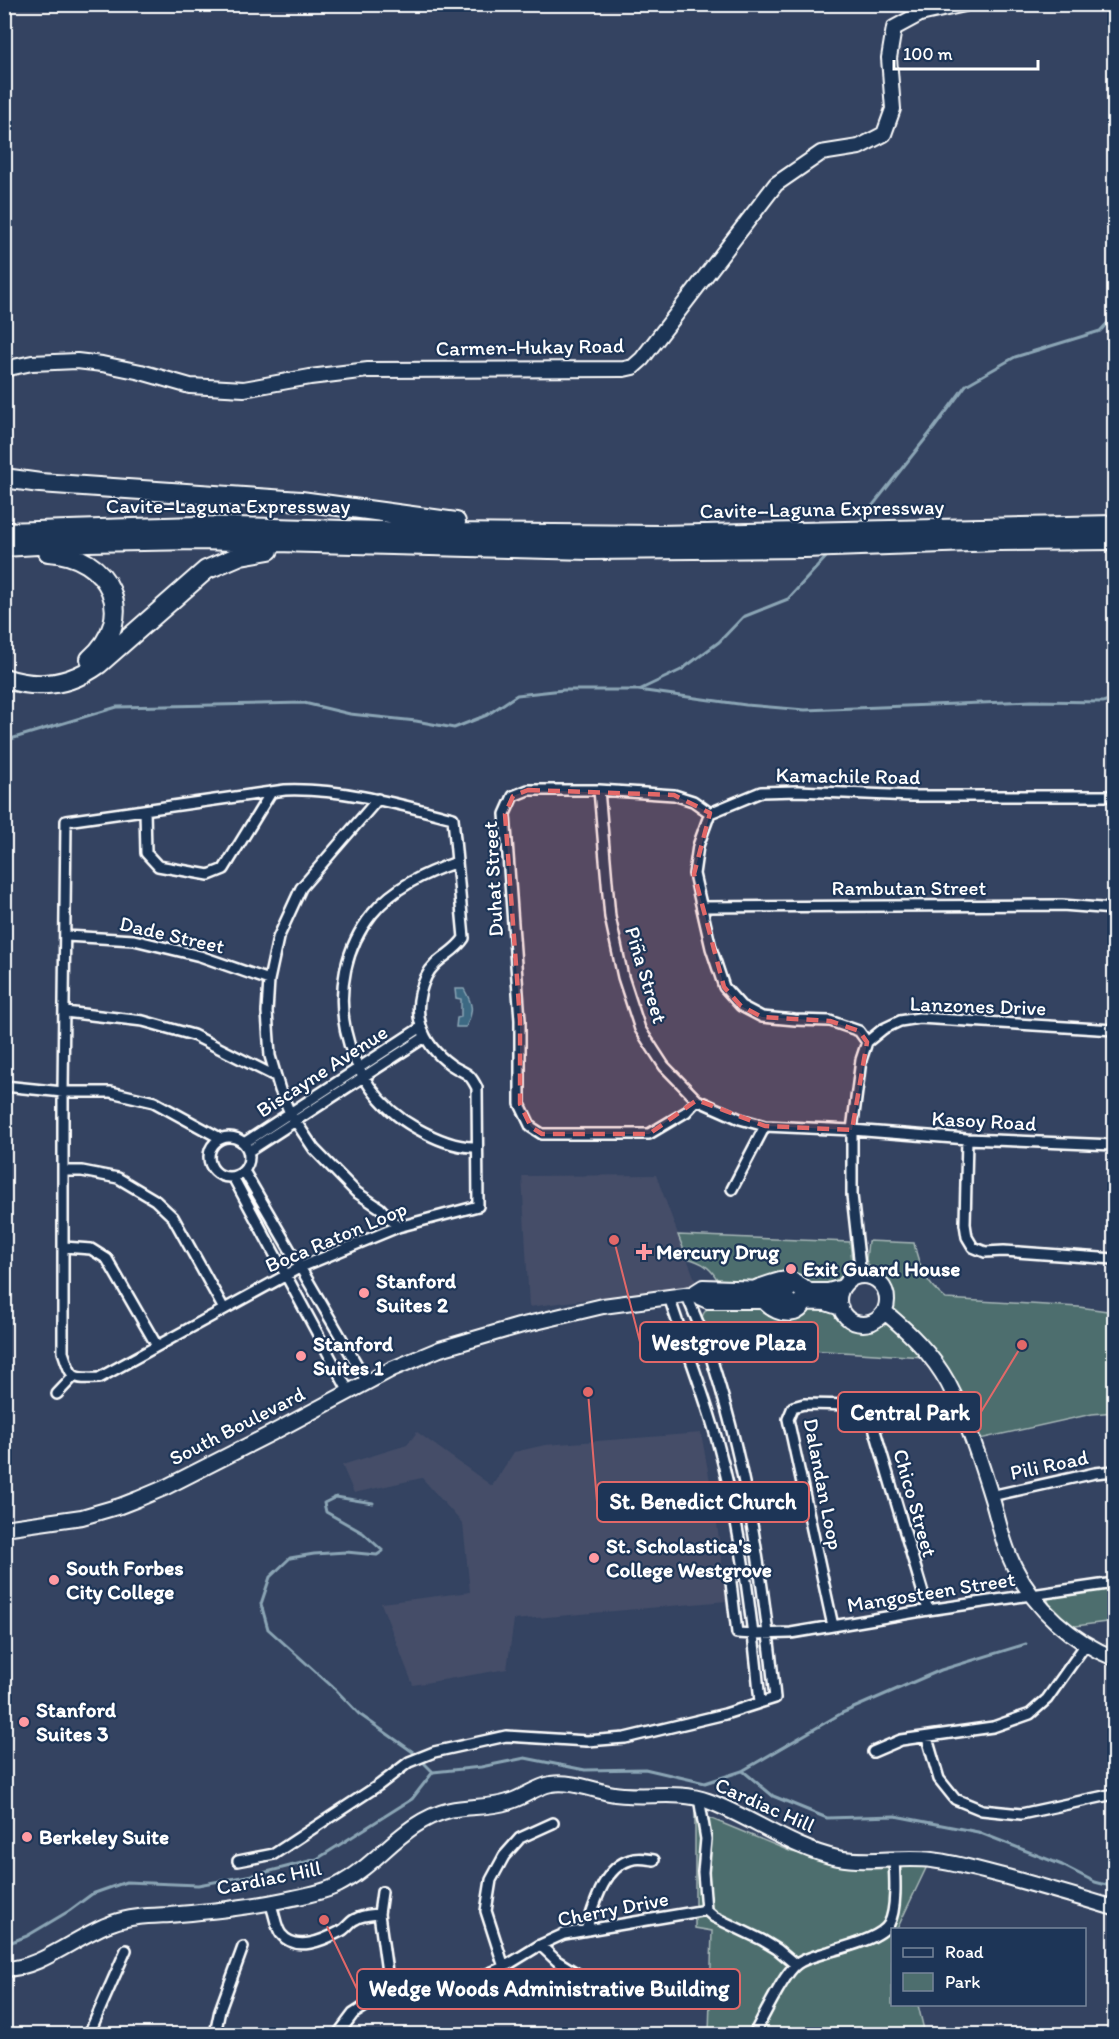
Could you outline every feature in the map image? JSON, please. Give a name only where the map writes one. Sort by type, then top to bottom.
[{"type":"highway","points":[[4,478],[40,483],[301,501],[484,525],[530,542]]},
{"type":"highway","name":"Cavite–Laguna Expressway","points":[[530,542],[660,535],[1114,525]]},
{"type":"highway","name":"Cavite–Laguna Expressway","points":[[4,532],[197,526],[374,529],[451,533],[530,542],[805,548],[999,541],[1114,540]]},
{"type":"highway","name":"Cavite–Laguna Expressway","points":[[4,548],[152,540],[340,543]]},
{"type":"highway","points":[[4,678],[37,685],[69,681],[99,664],[194,579],[217,564],[253,552],[340,543],[530,542]]},
{"type":"highway","points":[[4,548],[64,553],[82,559],[104,576],[113,598],[115,613],[113,625],[102,648],[79,667],[53,676],[24,675],[4,668]]},
{"type":"street","name":"Carmen-Hukay Road","points":[[4,369],[32,363],[77,361],[141,372],[190,386],[244,389],[310,377],[368,370],[624,369],[633,367],[642,359],[776,184],[821,153],[859,147],[884,134],[892,109],[889,58],[894,28],[920,14],[965,4]]},
{"type":"street","points":[[57,1394],[74,1376],[70,1373],[63,1352],[66,821],[305,790],[378,799],[453,818],[464,938],[459,946],[440,958],[427,974],[419,994],[422,1032]]},
{"type":"street","name":"Duhat Street","points":[[697,1100],[686,1112],[649,1134],[543,1134],[531,1127],[520,1104],[520,1017],[505,814],[513,796],[528,790],[599,790],[674,795],[693,801],[710,813]]},
{"type":"street","name":"Piña Street","points":[[599,790],[610,917],[623,977],[640,1029],[664,1066],[697,1100],[741,1119],[765,1126],[852,1130]]},
{"type":"street","name":"Kamachile Road","points":[[710,813],[761,792],[798,791],[912,796],[1114,796]]},
{"type":"street","points":[[145,810],[146,853],[158,866],[209,875],[224,869],[270,794]]},
{"type":"street","points":[[378,799],[301,888],[278,938],[269,980],[267,1012],[270,1056],[275,1076],[292,1117],[314,1149],[356,1192],[380,1208],[398,1227]]},
{"type":"street","points":[[710,813],[698,846],[694,874],[711,948],[724,987],[741,1006],[762,1017],[830,1021],[859,1031],[867,1042],[861,1060],[852,1130],[852,1195],[861,1276]]},
{"type":"street","points":[[457,862],[408,882],[373,914],[352,947],[343,986],[343,1023],[353,1060],[373,1093],[401,1120],[435,1138],[460,1146],[476,1147]]},
{"type":"street","name":"Rambutan Street","points":[[703,907],[1062,905],[1114,909]]},
{"type":"street","name":"Dade Street","points":[[66,936],[134,940],[200,956],[269,980]]},
{"type":"street","points":[[65,1012],[143,1021],[193,1035],[275,1076]]},
{"type":"street","name":"Lanzones Drive","points":[[867,1042],[883,1029],[900,1021],[919,1018],[1114,1030]]},
{"type":"street","name":"Biscayne Avenue","points":[[246,1147],[422,1032]]},
{"type":"street","name":"Boca Raton Loop","points":[[74,1376],[78,1379],[99,1378],[301,1267],[398,1227],[478,1206],[477,1088],[471,1075],[452,1065],[435,1052],[422,1032]]},
{"type":"street","points":[[4,1086],[63,1092],[111,1092],[154,1102],[220,1138],[233,1137],[246,1147],[250,1158],[244,1171],[233,1177],[215,1172],[209,1160],[211,1147],[220,1138]]},
{"type":"street","points":[[732,1189],[765,1126]]},
{"type":"street","name":"Kasoy Road","points":[[852,1130],[967,1139],[1114,1145]]},
{"type":"street","points":[[967,1139],[964,1224],[967,1237],[973,1247],[985,1252],[1004,1251],[1114,1259]]},
{"type":"street","points":[[64,1171],[82,1171],[118,1178],[155,1200],[173,1217],[224,1309]]},
{"type":"street","points":[[244,1171],[367,1382]]},
{"type":"street","points":[[233,1177],[349,1392]]},
{"type":"street","points":[[64,1247],[91,1249],[107,1259],[157,1346]]},
{"type":"street","points":[[861,1276],[875,1279],[885,1290],[887,1297],[885,1312],[873,1322],[866,1324],[851,1320],[841,1308],[839,1301],[843,1287],[848,1281],[861,1276]]},
{"type":"street","name":"South Boulevard","points":[[689,1294],[708,1301],[762,1301],[776,1312],[791,1314],[798,1311],[799,1282],[784,1278],[776,1279],[754,1288]]},
{"type":"street","name":"South Boulevard","points":[[4,1528],[82,1517],[120,1506],[164,1488],[419,1356],[510,1329],[603,1306],[689,1294],[703,1287],[754,1288],[798,1296],[841,1308]]},
{"type":"street","name":"South Boulevard","points":[[798,1296],[843,1287]]},
{"type":"street","points":[[238,1861],[274,1854],[379,1785],[409,1762],[434,1752],[506,1736],[587,1741],[625,1738],[725,1714],[775,1698],[760,1570],[735,1440],[714,1365],[689,1294]]},
{"type":"street","points":[[669,1297],[718,1444],[728,1483],[754,1634],[760,1702]]},
{"type":"street","points":[[885,1312],[916,1339],[947,1381],[960,1407],[1014,1568],[1031,1594],[1047,1614],[1086,1644],[1114,1658]]},
{"type":"street","name":"Dalandan Loop","points":[[833,1626],[788,1419],[793,1407],[804,1404],[960,1407]]},
{"type":"street","name":"Chico Street","points":[[868,1407],[928,1610]]},
{"type":"street","name":"Pili Road","points":[[991,1496],[1095,1473],[1114,1471]]},
{"type":"street","points":[[754,1634],[736,1633],[730,1574],[760,1570]]},
{"type":"street","name":"Mangosteen Street","points":[[754,1634],[791,1633],[1031,1594],[1114,1583]]},
{"type":"street","points":[[873,1752],[901,1740],[993,1727],[1030,1714],[1047,1699],[1086,1644]]},
{"type":"street","points":[[927,1738],[939,1779],[955,1799],[982,1810],[1021,1814],[1114,1794]]},
{"type":"street","name":"Cardiac Hill","points":[[4,1969],[31,1964],[113,1922],[138,1917],[221,1910],[313,1894],[336,1886],[356,1874],[412,1826],[430,1817],[450,1810],[488,1807],[509,1802],[541,1786],[565,1783],[610,1794],[699,1798],[756,1822],[815,1851],[837,1857],[929,1859],[961,1865],[1114,1908]]},
{"type":"street","points":[[699,1798],[706,1839],[704,1872],[706,1910],[714,1917],[777,1949],[796,1965]]},
{"type":"street","points":[[504,1967],[486,1911],[492,1880],[504,1856],[520,1838],[553,1823]]},
{"type":"street","points":[[586,1930],[597,1898],[615,1868],[628,1860],[638,1858],[654,1860]]},
{"type":"street","points":[[754,2034],[785,1979],[796,1965],[813,1956],[873,1937],[891,1928],[894,1901],[894,1860]]},
{"type":"street","points":[[382,1893],[379,1914],[390,1994]]},
{"type":"street","points":[[270,1903],[275,1913],[278,1931],[286,1940],[300,1945],[312,1943],[343,1930],[356,1919],[379,1914]]},
{"type":"street","name":"Cherry Drive","points":[[338,2034],[353,2014],[390,1994],[452,1989],[504,1967],[540,1945],[564,1934],[706,1910]]},
{"type":"street","points":[[540,1945],[557,1961],[581,1976],[626,1988],[652,1988],[681,1980]]},
{"type":"street","points":[[215,2034],[220,2010],[243,1947]]},
{"type":"street","points":[[89,2034],[126,1950]]},
{"type":"highlighted area","points":[[528,790],[674,795],[710,813],[694,874],[724,987],[741,1006],[762,1017],[830,1021],[859,1031],[867,1042],[852,1130],[765,1126],[697,1100],[649,1134],[542,1134],[531,1127],[520,1104],[520,1020],[505,814],[513,796]]},
{"type":"shaded area","points":[[455,989],[464,989],[471,1004],[466,1027],[456,1027],[457,1018],[461,1017],[461,999],[456,998]]},
{"type":"shaded area","points":[[656,1175],[697,1285],[529,1307],[522,1176]]},
{"type":"shaded area","name":"St. Scholastica's College Westgrove","points":[[417,1432],[492,1486],[514,1452],[545,1445],[701,1433],[715,1508],[727,1601],[514,1620],[507,1669],[413,1685],[381,1603],[470,1592],[463,1524],[422,1478],[354,1493],[342,1465],[407,1445]]},
{"type":"green space","points":[[678,1235],[850,1242],[853,1271],[838,1286],[719,1283],[706,1266],[687,1258]]},
{"type":"green space","points":[[868,1241],[914,1243],[924,1274],[933,1287],[946,1299],[1079,1307],[1114,1312],[1114,1412],[1092,1414],[980,1439],[971,1417],[935,1353],[912,1325],[894,1309],[890,1292],[880,1277],[872,1272],[866,1260]]},
{"type":"green space","points":[[745,1305],[826,1311],[833,1313],[845,1326],[857,1330],[889,1324],[926,1357],[709,1344],[702,1324],[705,1311],[710,1306]]},
{"type":"green space","points":[[1114,1585],[1114,1621],[1068,1627],[1051,1613],[1047,1595]]},
{"type":"green space","points":[[695,1812],[792,1852],[874,1869],[927,1866],[897,1928],[891,1928],[891,2006],[918,2006],[925,2034],[709,2034],[712,1931],[695,1928]]},
{"type":"waterway","points":[[858,524],[966,385],[1015,357],[1100,331],[1114,316]]},
{"type":"waterway","points":[[639,690],[681,670],[719,642],[743,617],[788,599],[828,555]]},
{"type":"waterway","points":[[4,741],[117,707],[304,703],[350,714],[416,721],[454,728],[487,715],[517,695],[563,690],[638,690],[746,705],[805,710],[1032,701],[1103,702],[1114,698]]},
{"type":"waterway","points":[[373,1503],[336,1497],[324,1503],[326,1512],[363,1533],[383,1551],[377,1555],[346,1552],[290,1558],[270,1577],[261,1604],[268,1629],[336,1690],[359,1714],[413,1752]]},
{"type":"waterway","points":[[4,1945],[27,1936],[92,1894],[126,1882],[198,1885],[263,1873],[317,1859],[412,1799],[433,1772],[481,1767],[525,1758],[585,1770],[645,1769],[705,1783],[742,1771],[842,1713],[941,1670],[1026,1644]]},
{"type":"waterway","points":[[425,1764],[433,1772]]},
{"type":"waterway","points":[[743,1771],[773,1796],[827,1818],[895,1816],[978,1832],[1062,1865],[1095,1882],[1114,1887]]},
{"type":"place","name":"Westgrove Plaza","points":[[614,1240]]},
{"type":"place","name":"Mercury Drug","points":[[644,1252]]},
{"type":"place","name":"Exit Guard House","points":[[791,1269]]},
{"type":"place","name":"Stanford Suites 2","points":[[364,1293]]},
{"type":"place","name":"Central Park","points":[[1022,1345]]},
{"type":"place","name":"Stanford Suites 1","points":[[301,1356]]},
{"type":"place","name":"St. Benedict Church","points":[[588,1392]]},
{"type":"place","name":"St. Scholastica's College Westgrove","points":[[594,1558]]},
{"type":"place","name":"South Forbes City College","points":[[54,1580]]},
{"type":"place","name":"Stanford Suites 3","points":[[24,1722]]},
{"type":"place","name":"Berkeley Suite","points":[[27,1837]]},
{"type":"place","name":"Wedge Woods Administrative Building","points":[[324,1920]]}]
